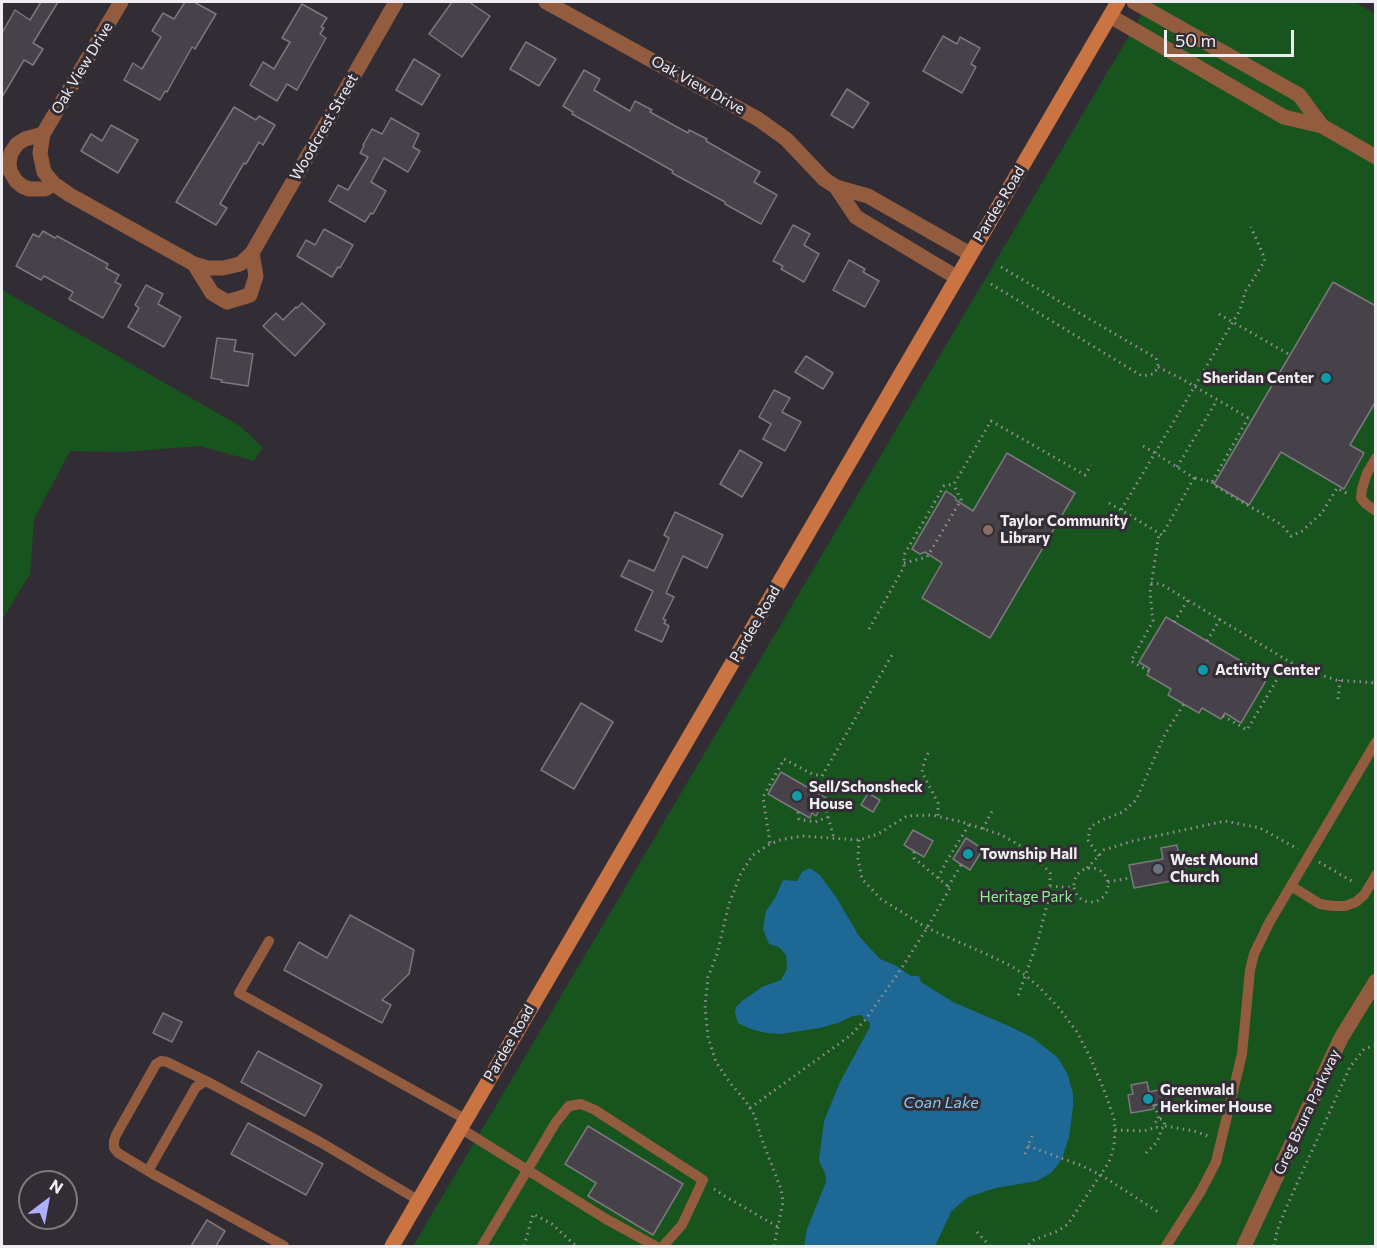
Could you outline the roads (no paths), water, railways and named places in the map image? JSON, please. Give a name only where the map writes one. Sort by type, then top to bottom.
[{"type":"main road","name":"Pardee Road","points":[[392,1246],[1118,2]]},
{"type":"street","name":"Oak View Drive","points":[[54,184],[44,172],[41,162],[43,134],[122,2]]},
{"type":"street","name":"Woodcrest Street","points":[[252,253],[396,2]]},
{"type":"street","name":"Oak View Drive","points":[[546,2],[758,119],[786,139],[824,179],[836,187],[868,196],[970,254]]},
{"type":"street","points":[[1134,2],[1299,95],[1322,126]]},
{"type":"street","points":[[1110,16],[1284,117],[1322,126],[1376,157]]},
{"type":"street","points":[[43,134],[25,139],[17,144],[11,153],[10,171],[22,186],[29,189],[45,189],[54,184],[194,264],[207,268],[223,268],[240,264],[252,253]]},
{"type":"street","name":"Oak View Drive","points":[[836,187],[856,217],[956,277]]},
{"type":"street","points":[[194,264],[212,292],[227,302],[250,295],[256,276],[252,253]]},
{"type":"street","name":"Greg Bzura Parkway","points":[[1244,1246],[1341,1038],[1376,981]]},
{"type":"lane","points":[[1376,458],[1367,473],[1361,498],[1376,511]]},
{"type":"lane","points":[[1166,1246],[1216,1162],[1242,1054],[1252,962],[1269,923],[1376,742]]},
{"type":"lane","points":[[1291,886],[1320,904],[1345,906],[1356,902],[1364,895],[1376,875]]},
{"type":"lane","points":[[269,941],[239,993],[463,1123],[606,1219],[655,1246]]},
{"type":"lane","points":[[284,1246],[118,1154],[114,1148],[114,1141],[156,1064],[161,1061],[166,1062],[206,1081],[320,1142],[418,1200]]},
{"type":"lane","points":[[148,1171],[196,1087],[206,1081]]},
{"type":"lane","points":[[482,1246],[556,1122],[569,1106],[581,1104],[595,1110],[703,1180],[682,1225],[663,1246]]},
{"type":"water","name":"Coan Lake","points":[[810,868],[820,875],[859,936],[880,959],[895,965],[911,976],[919,976],[921,982],[953,1002],[1033,1038],[1058,1058],[1068,1075],[1073,1094],[1073,1107],[1069,1137],[1062,1159],[1051,1173],[1037,1181],[996,1188],[968,1197],[951,1212],[935,1246],[804,1246],[807,1229],[826,1182],[819,1160],[824,1121],[840,1082],[870,1027],[870,1023],[861,1015],[819,1028],[781,1034],[767,1033],[738,1023],[735,1013],[736,1007],[742,1001],[762,987],[781,980],[787,969],[786,955],[779,947],[769,944],[763,929],[766,911],[783,880],[797,881],[802,872]]},
{"type":"place","name":"Sheridan Center","points":[[1326,378]]},
{"type":"place","name":"Taylor Community Library","points":[[988,530]]},
{"type":"place","name":"Activity Center","points":[[1203,670]]},
{"type":"place","name":"Sell/Schonsheck House","points":[[797,796]]},
{"type":"place","name":"Township Hall","points":[[968,854]]},
{"type":"place","name":"West Mound Church","points":[[1158,869]]},
{"type":"place","name":"Greenwald Herkimer House","points":[[1148,1099]]},
{"type":"park label","name":"Heritage Park","points":[[1026,897]]}]
